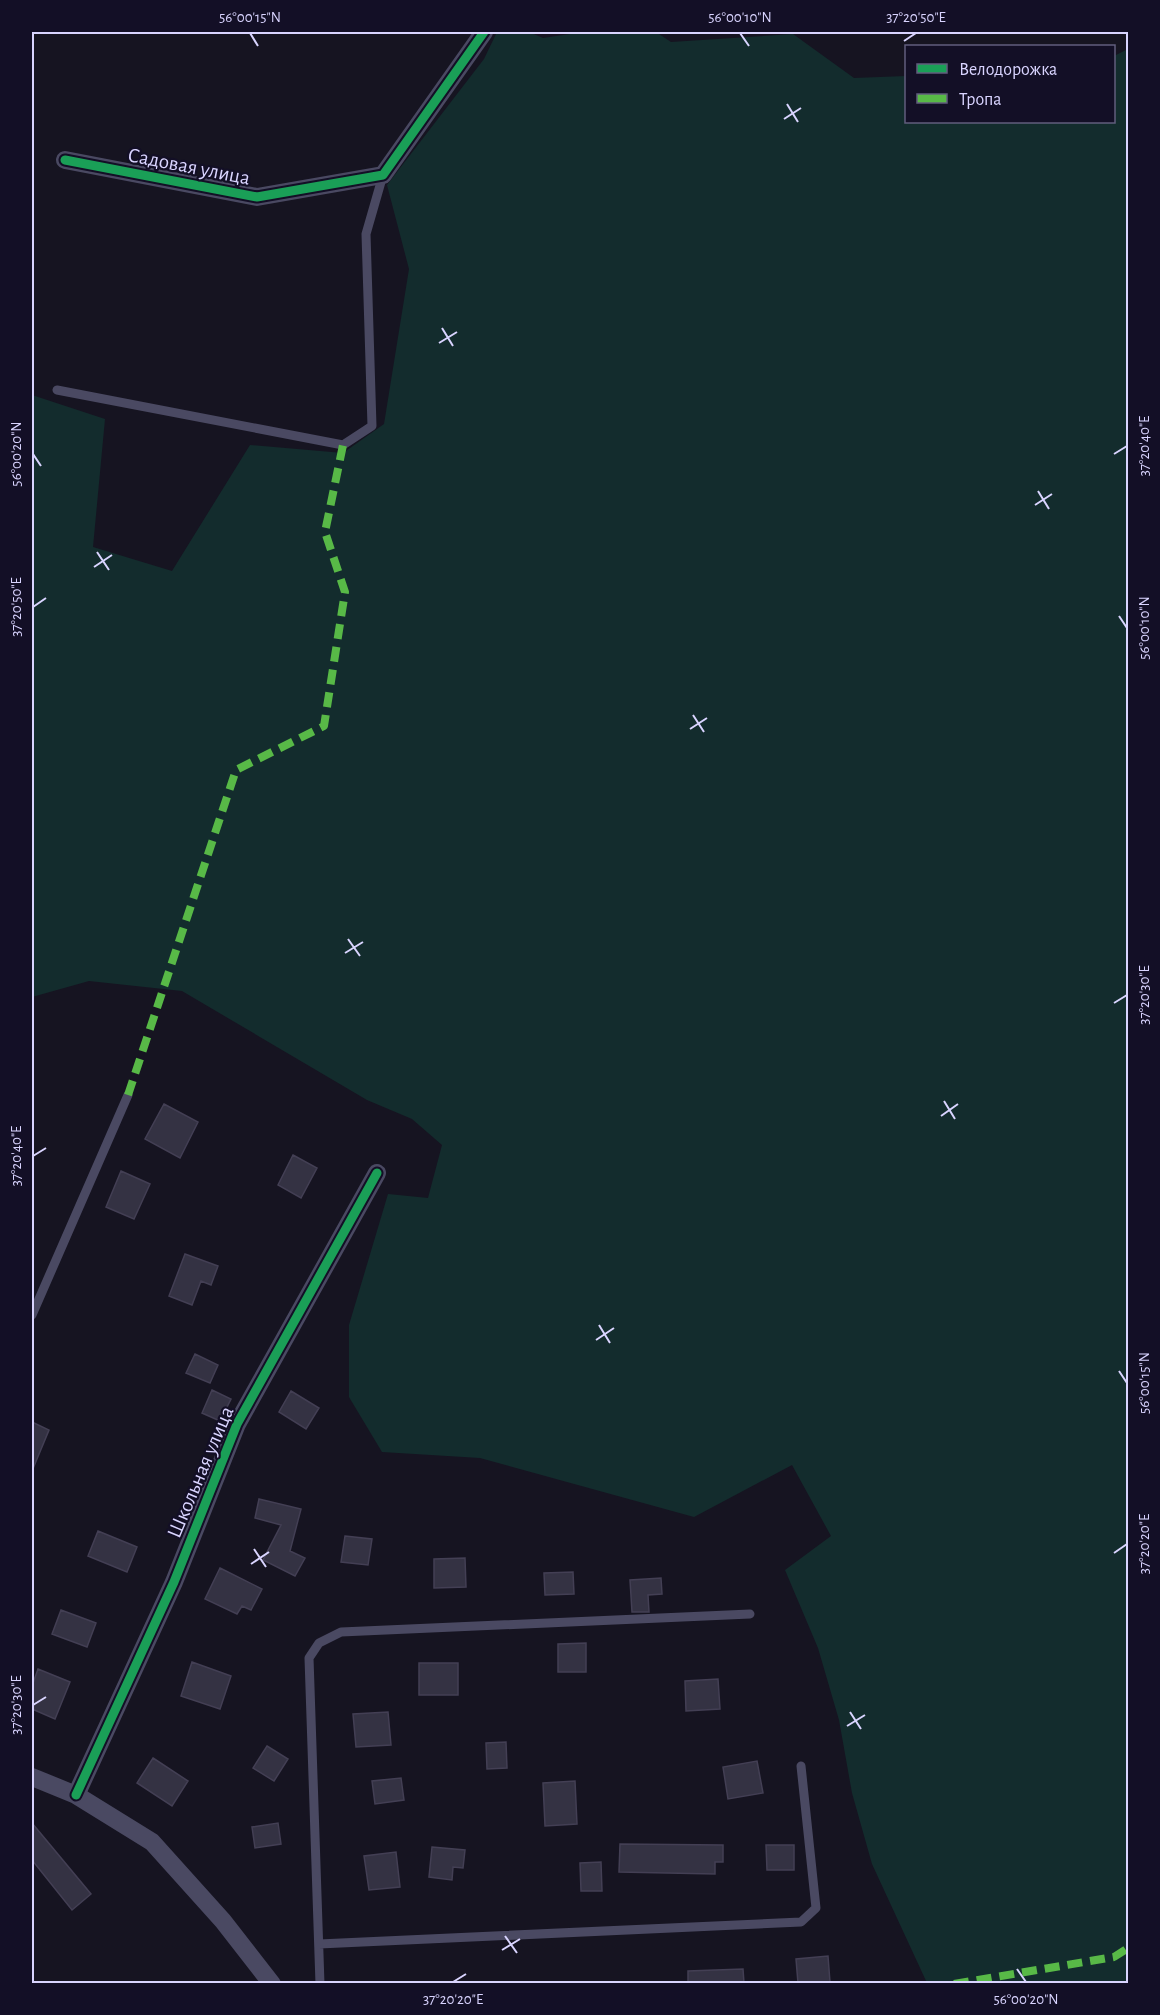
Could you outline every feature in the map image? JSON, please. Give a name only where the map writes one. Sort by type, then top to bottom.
[{"type":"street","points":[[383,175],[484,32]]},
{"type":"street","name":"Садовая улица","points":[[65,160],[257,197],[383,175]]},
{"type":"street","name":"Школьная улица","points":[[76,1795],[174,1582],[237,1424],[377,1173]]},
{"type":"street","points":[[32,1777],[76,1795],[152,1842],[272,1983]]},
{"type":"lane","points":[[57,390],[343,445],[372,426],[366,234],[383,175]]},
{"type":"lane","points":[[32,1315],[128,1095]]},
{"type":"lane","points":[[321,1983],[309,1658],[319,1643],[341,1632],[750,1614]]},
{"type":"lane","points":[[319,1944],[801,1922],[816,1908],[801,1766]]},
{"type":"green space","points":[[497,32],[529,32],[543,38],[583,32],[656,32],[671,42],[793,34],[854,78],[905,76],[905,123],[1115,123],[1115,56],[1128,49],[1128,1983],[927,1983],[872,1864],[852,1793],[839,1720],[818,1648],[785,1570],[831,1536],[792,1465],[694,1517],[480,1458],[382,1452],[349,1397],[349,1325],[388,1194],[428,1198],[442,1145],[412,1119],[367,1100],[182,991],[89,981],[32,997],[32,395],[105,419],[93,547],[172,571],[250,445],[343,453],[384,424],[409,269],[387,185],[484,59]]},
{"type":"building","points":[[164,1104],[198,1122],[180,1158],[145,1139]]},
{"type":"building","points":[[293,1155],[317,1168],[301,1198],[278,1185]]},
{"type":"building","points":[[121,1171],[150,1184],[134,1219],[106,1207]]},
{"type":"building","points":[[185,1254],[218,1266],[211,1285],[201,1281],[192,1305],[169,1296]]},
{"type":"building","points":[[195,1354],[218,1365],[210,1383],[186,1373]]},
{"type":"building","points":[[212,1390],[231,1399],[220,1421],[202,1413]]},
{"type":"building","points":[[291,1391],[319,1408],[306,1429],[279,1412]]},
{"type":"building","points":[[32,1422],[49,1430],[32,1471]]},
{"type":"building","points":[[259,1499],[301,1509],[290,1551],[305,1558],[295,1576],[263,1560],[281,1525],[255,1518]]},
{"type":"building","points":[[98,1531],[137,1547],[127,1572],[88,1556]]},
{"type":"building","points":[[345,1536],[372,1539],[368,1565],[341,1562]]},
{"type":"building","points":[[465,1558],[466,1587],[434,1588],[434,1559]]},
{"type":"building","points":[[220,1568],[262,1589],[251,1610],[242,1606],[237,1614],[205,1599]]},
{"type":"building","points":[[573,1572],[574,1594],[545,1595],[544,1573]]},
{"type":"building","points":[[661,1578],[662,1594],[648,1595],[649,1612],[632,1612],[630,1580]]},
{"type":"building","points":[[61,1610],[96,1623],[87,1647],[52,1634]]},
{"type":"building","points":[[586,1643],[586,1672],[558,1672],[558,1644]]},
{"type":"building","points":[[192,1662],[231,1676],[220,1709],[181,1696]]},
{"type":"building","points":[[419,1663],[458,1663],[458,1695],[419,1695]]},
{"type":"building","points":[[38,1669],[70,1682],[55,1719],[32,1709],[32,1686]]},
{"type":"building","points":[[718,1679],[720,1709],[686,1711],[685,1681]]},
{"type":"building","points":[[388,1712],[391,1745],[356,1747],[353,1714]]},
{"type":"building","points":[[506,1742],[507,1768],[487,1769],[486,1743]]},
{"type":"building","points":[[267,1746],[288,1759],[274,1781],[253,1768]]},
{"type":"building","points":[[153,1758],[188,1781],[172,1806],[137,1783]]},
{"type":"building","points":[[757,1761],[763,1793],[728,1799],[723,1767]]},
{"type":"building","points":[[401,1778],[404,1800],[375,1804],[372,1781]]},
{"type":"building","points":[[575,1781],[577,1824],[545,1826],[543,1783]]},
{"type":"building","points":[[32,1823],[91,1894],[72,1910],[32,1860]]},
{"type":"building","points":[[278,1823],[281,1844],[255,1848],[252,1827]]},
{"type":"building","points":[[620,1844],[723,1845],[723,1862],[715,1862],[715,1874],[619,1872]]},
{"type":"building","points":[[766,1845],[794,1845],[794,1870],[767,1870]]},
{"type":"building","points":[[432,1847],[465,1850],[463,1868],[453,1867],[452,1880],[429,1877]]},
{"type":"building","points":[[396,1852],[400,1887],[369,1890],[364,1856]]},
{"type":"building","points":[[601,1862],[602,1891],[581,1891],[580,1863]]},
{"type":"building","points":[[828,1956],[830,1982],[798,1983],[796,1959]]},
{"type":"building","points":[[743,1969],[744,1983],[688,1983],[688,1971]]},
{"type":"marked path","points":[[128,1095],[236,770],[324,726],[345,592],[325,532],[343,445]]},
{"type":"marked path","points":[[954,1984],[1114,1957],[1128,1948]]},
{"type":"cycle path","points":[[65,160],[257,197],[383,175],[484,32]]},
{"type":"cycle path","points":[[76,1795],[174,1582],[237,1424],[377,1173]]}]
